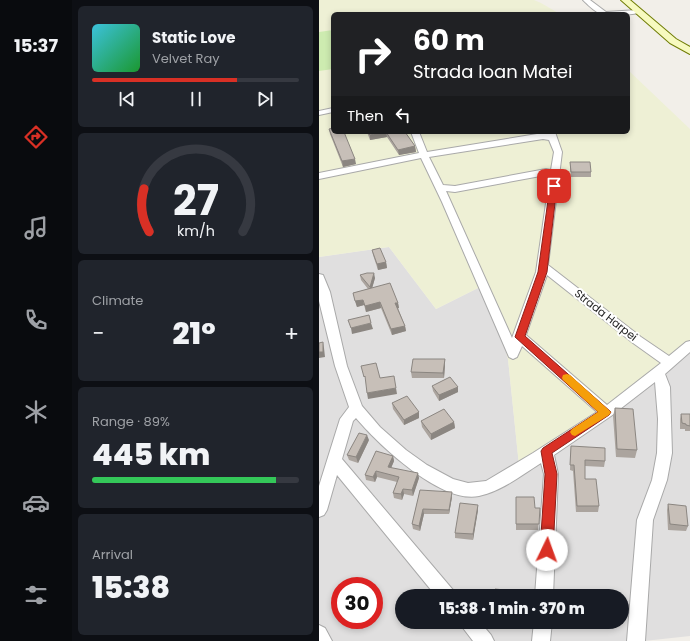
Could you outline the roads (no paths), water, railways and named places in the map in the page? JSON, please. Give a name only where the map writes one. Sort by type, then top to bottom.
[{"type":"street","points":[[586,0],[602,12]]},
{"type":"street","points":[[625,0],[673,41],[690,51]]},
{"type":"street","points":[[630,12],[638,12]]},
{"type":"street","points":[[319,113],[331,110]]},
{"type":"street","points":[[319,176],[424,155],[552,135],[558,152],[543,266],[536,294],[513,354],[424,155],[416,134]]},
{"type":"street","points":[[440,188],[455,189],[546,172],[555,174]]},
{"type":"street","name":"Strada Harpei","points":[[543,266],[637,340],[670,363]]},
{"type":"street","points":[[319,278],[321,295],[347,386],[356,408],[384,440],[403,457],[433,476],[458,488],[475,490],[486,487],[546,451],[605,412],[658,373],[690,345]]},
{"type":"street","points":[[520,337],[605,412]]},
{"type":"street","points":[[636,641],[645,520],[647,510],[661,475],[665,449],[663,387],[658,373]]},
{"type":"street","points":[[319,510],[347,419],[356,408]]},
{"type":"street","points":[[544,589],[551,474],[546,451]]},
{"type":"street","points":[[334,460],[441,589]]},
{"type":"street","points":[[475,629],[485,641]]},
{"type":"street","points":[[541,641],[542,629]]},
{"type":"street","points":[[319,634],[323,641]]}]
